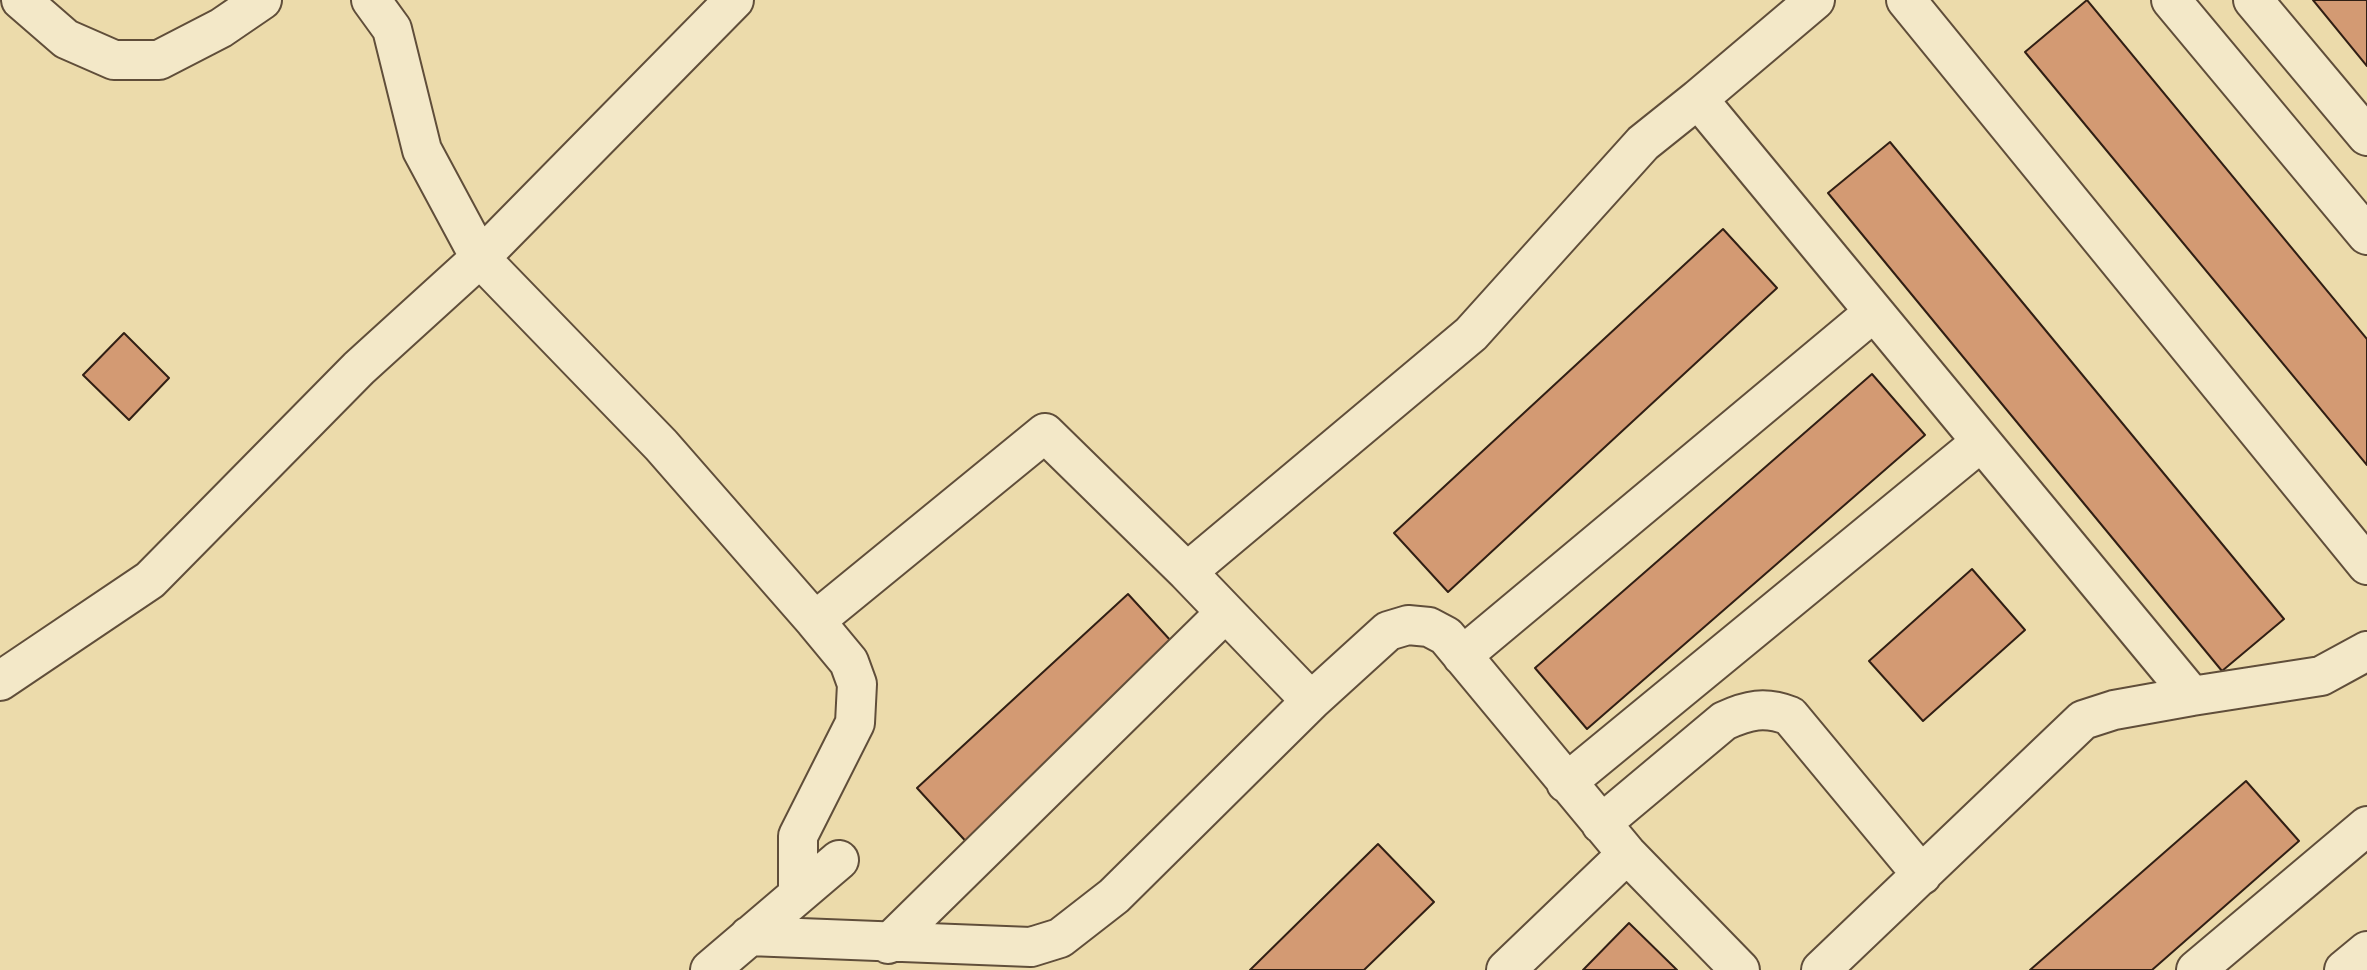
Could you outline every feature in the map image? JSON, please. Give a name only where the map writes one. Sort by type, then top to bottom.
[{"type":"lane","points":[[21,0],[66,39],[114,60],[159,60],[221,28],[262,0]]},
{"type":"lane","points":[[371,0],[392,29],[422,150],[480,258],[662,445],[849,662],[857,684],[855,723],[798,836],[798,892]]},
{"type":"lane","points":[[0,681],[150,580],[359,368],[480,258],[734,0]]},
{"type":"lane","points":[[1187,572],[1471,334],[1643,143],[1815,0]]},
{"type":"lane","points":[[1906,0],[2367,565]]},
{"type":"lane","points":[[2171,0],[2367,235]]},
{"type":"lane","points":[[2253,0],[2367,136]]},
{"type":"lane","points":[[1698,99],[2192,696]]},
{"type":"lane","points":[[1462,656],[1874,312]]},
{"type":"lane","points":[[815,621],[1045,433],[1187,572],[1311,701]]},
{"type":"lane","points":[[1566,783],[1982,442]]},
{"type":"lane","points":[[888,944],[1225,613]]},
{"type":"lane","points":[[749,936],[888,944],[1031,947],[1060,938],[1114,896],[1311,701],[1388,631],[1429,627],[1446,636],[1627,854],[1740,970]]},
{"type":"lane","points":[[1821,970],[2084,720],[2114,710],[2321,676],[2367,651]]},
{"type":"lane","points":[[1601,824],[1724,721],[1745,711],[1771,709],[1790,716],[1922,875]]},
{"type":"lane","points":[[2196,970],[2367,825]]},
{"type":"lane","points":[[1506,970],[1627,854]]},
{"type":"lane","points":[[710,970],[798,892],[839,860]]},
{"type":"lane","points":[[2344,970],[2367,951]]},
{"type":"building","points":[[2087,0],[2367,339],[2367,465],[2025,52]]},
{"type":"building","points":[[2313,0],[2367,0],[2367,66]]},
{"type":"building","points":[[1890,142],[2284,619],[2222,671],[1828,193]]},
{"type":"building","points":[[1723,229],[1777,288],[1448,592],[1394,533]]},
{"type":"building","points":[[124,333],[169,378],[129,420],[83,375]]},
{"type":"building","points":[[1872,374],[1925,435],[1587,729],[1535,668]]},
{"type":"building","points":[[1972,569],[2025,630],[1923,721],[1869,661]]},
{"type":"building","points":[[1128,594],[1182,653],[971,847],[917,788]]},
{"type":"building","points":[[2246,781],[2299,841],[2152,970],[2030,970]]},
{"type":"building","points":[[1378,844],[1434,902],[1364,970],[1250,970]]},
{"type":"building","points":[[1629,923],[1677,970],[1583,970]]}]
